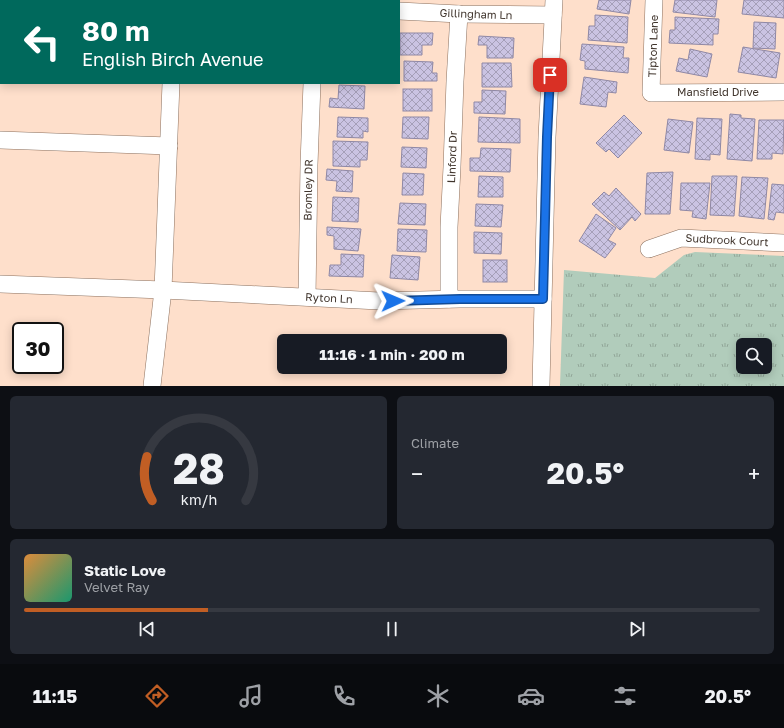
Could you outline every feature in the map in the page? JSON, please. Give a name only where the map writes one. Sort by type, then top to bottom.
[{"type":"street","name":"Tipton Lane","points":[[651,93],[654,0]]},
{"type":"street","name":"Gillingham Ln","points":[[400,11],[459,14],[553,8]]},
{"type":"street","points":[[541,386],[547,137],[553,8]]},
{"type":"street","name":"Linford Dr","points":[[449,299],[449,227],[454,81],[459,14]]},
{"type":"street","points":[[152,386],[163,290],[171,84]]},
{"type":"street","name":"Bromley DR","points":[[307,297],[308,165],[312,84]]},
{"type":"street","name":"Mansfield Drive","points":[[651,93],[784,92]]},
{"type":"street","points":[[0,140],[169,146]]},
{"type":"street","name":"Sudbrook Court","points":[[649,249],[681,238],[784,243]]},
{"type":"street","name":"Ryton Ln","points":[[0,284],[163,290],[379,301],[543,299]]},
{"type":"green space","points":[[695,252],[784,256],[784,386],[560,386],[564,270],[655,278],[684,255]]},
{"type":"building","points":[[599,0],[631,0],[629,14],[597,9]]},
{"type":"building","points":[[675,0],[717,0],[715,17],[673,12]]},
{"type":"building","points":[[744,0],[784,0],[784,18],[742,14]]},
{"type":"building","points":[[595,15],[628,17],[627,43],[588,40],[589,26],[595,26]]},
{"type":"building","points":[[675,17],[719,19],[718,34],[713,34],[713,45],[669,43],[670,30],[675,30]]},
{"type":"building","points":[[754,22],[776,23],[775,49],[753,48]]},
{"type":"building","points":[[400,33],[433,33],[432,45],[422,45],[422,55],[400,55]]},
{"type":"building","points":[[479,36],[514,38],[513,58],[487,58],[487,45],[478,45]]},
{"type":"building","points":[[582,44],[624,47],[623,58],[629,58],[628,73],[585,69],[585,61],[580,60]]},
{"type":"building","points":[[743,47],[780,53],[776,78],[738,72]]},
{"type":"building","points":[[690,49],[712,54],[707,77],[676,71],[679,58],[688,60]]},
{"type":"building","points":[[404,61],[433,62],[432,73],[437,73],[437,81],[404,81]]},
{"type":"building","points":[[482,63],[511,63],[512,87],[482,87]]},
{"type":"building","points":[[584,77],[617,82],[616,93],[608,92],[606,107],[580,104]]},
{"type":"building","points":[[339,85],[365,86],[364,109],[329,107],[330,98],[338,99]]},
{"type":"building","points":[[403,89],[432,89],[432,111],[403,111]]},
{"type":"building","points":[[482,90],[506,91],[505,114],[474,113],[474,102],[482,102]]},
{"type":"building","points":[[730,114],[741,115],[741,118],[755,119],[752,161],[727,159]]},
{"type":"building","points":[[624,115],[642,133],[618,158],[609,149],[606,152],[596,143]]},
{"type":"building","points":[[338,117],[368,118],[368,132],[363,131],[363,138],[337,137]]},
{"type":"building","points":[[403,117],[429,117],[428,139],[402,138]]},
{"type":"building","points":[[479,117],[520,119],[520,143],[478,142]]},
{"type":"building","points":[[697,118],[722,119],[720,155],[710,154],[710,160],[695,159]]},
{"type":"building","points":[[668,119],[693,122],[689,153],[664,150]]},
{"type":"building","points":[[759,120],[784,120],[783,154],[772,153],[772,159],[757,159]]},
{"type":"building","points":[[333,141],[368,142],[367,160],[360,160],[360,167],[333,166]]},
{"type":"building","points":[[402,147],[427,148],[426,168],[401,167]]},
{"type":"building","points":[[481,148],[511,149],[510,172],[470,171],[470,158],[480,158]]},
{"type":"building","points":[[327,169],[353,171],[352,192],[336,191],[337,181],[326,180]]},
{"type":"building","points":[[673,172],[670,214],[645,214],[647,173]]},
{"type":"building","points":[[403,173],[424,174],[423,195],[402,195]]},
{"type":"building","points":[[479,176],[503,177],[503,197],[478,197]]},
{"type":"building","points":[[712,176],[737,176],[734,216],[710,215]]},
{"type":"building","points":[[742,177],[768,178],[764,219],[739,216]]},
{"type":"building","points":[[681,183],[710,183],[706,219],[692,217],[693,211],[680,210]]},
{"type":"building","points":[[772,184],[784,185],[784,213],[776,212],[774,220],[768,219]]},
{"type":"building","points":[[616,188],[641,214],[635,221],[632,217],[620,230],[592,204],[604,192],[609,196]]},
{"type":"building","points":[[333,197],[359,198],[358,222],[332,221]]},
{"type":"building","points":[[400,203],[426,204],[425,225],[398,224]]},
{"type":"building","points":[[476,204],[503,205],[501,227],[475,226]]},
{"type":"building","points":[[596,214],[616,228],[608,240],[616,244],[605,258],[579,241]]},
{"type":"building","points":[[327,227],[361,229],[358,251],[334,249],[334,236],[327,235]]},
{"type":"building","points":[[398,229],[427,230],[426,252],[397,251]]},
{"type":"building","points":[[474,232],[502,233],[501,254],[474,253]]},
{"type":"building","points":[[341,254],[364,255],[363,277],[329,276],[330,265],[341,265]]},
{"type":"building","points":[[392,255],[420,257],[418,280],[390,278]]},
{"type":"building","points":[[483,260],[507,260],[507,282],[483,282]]},
{"type":"route","points":[[393,301],[543,299],[550,75]]}]
